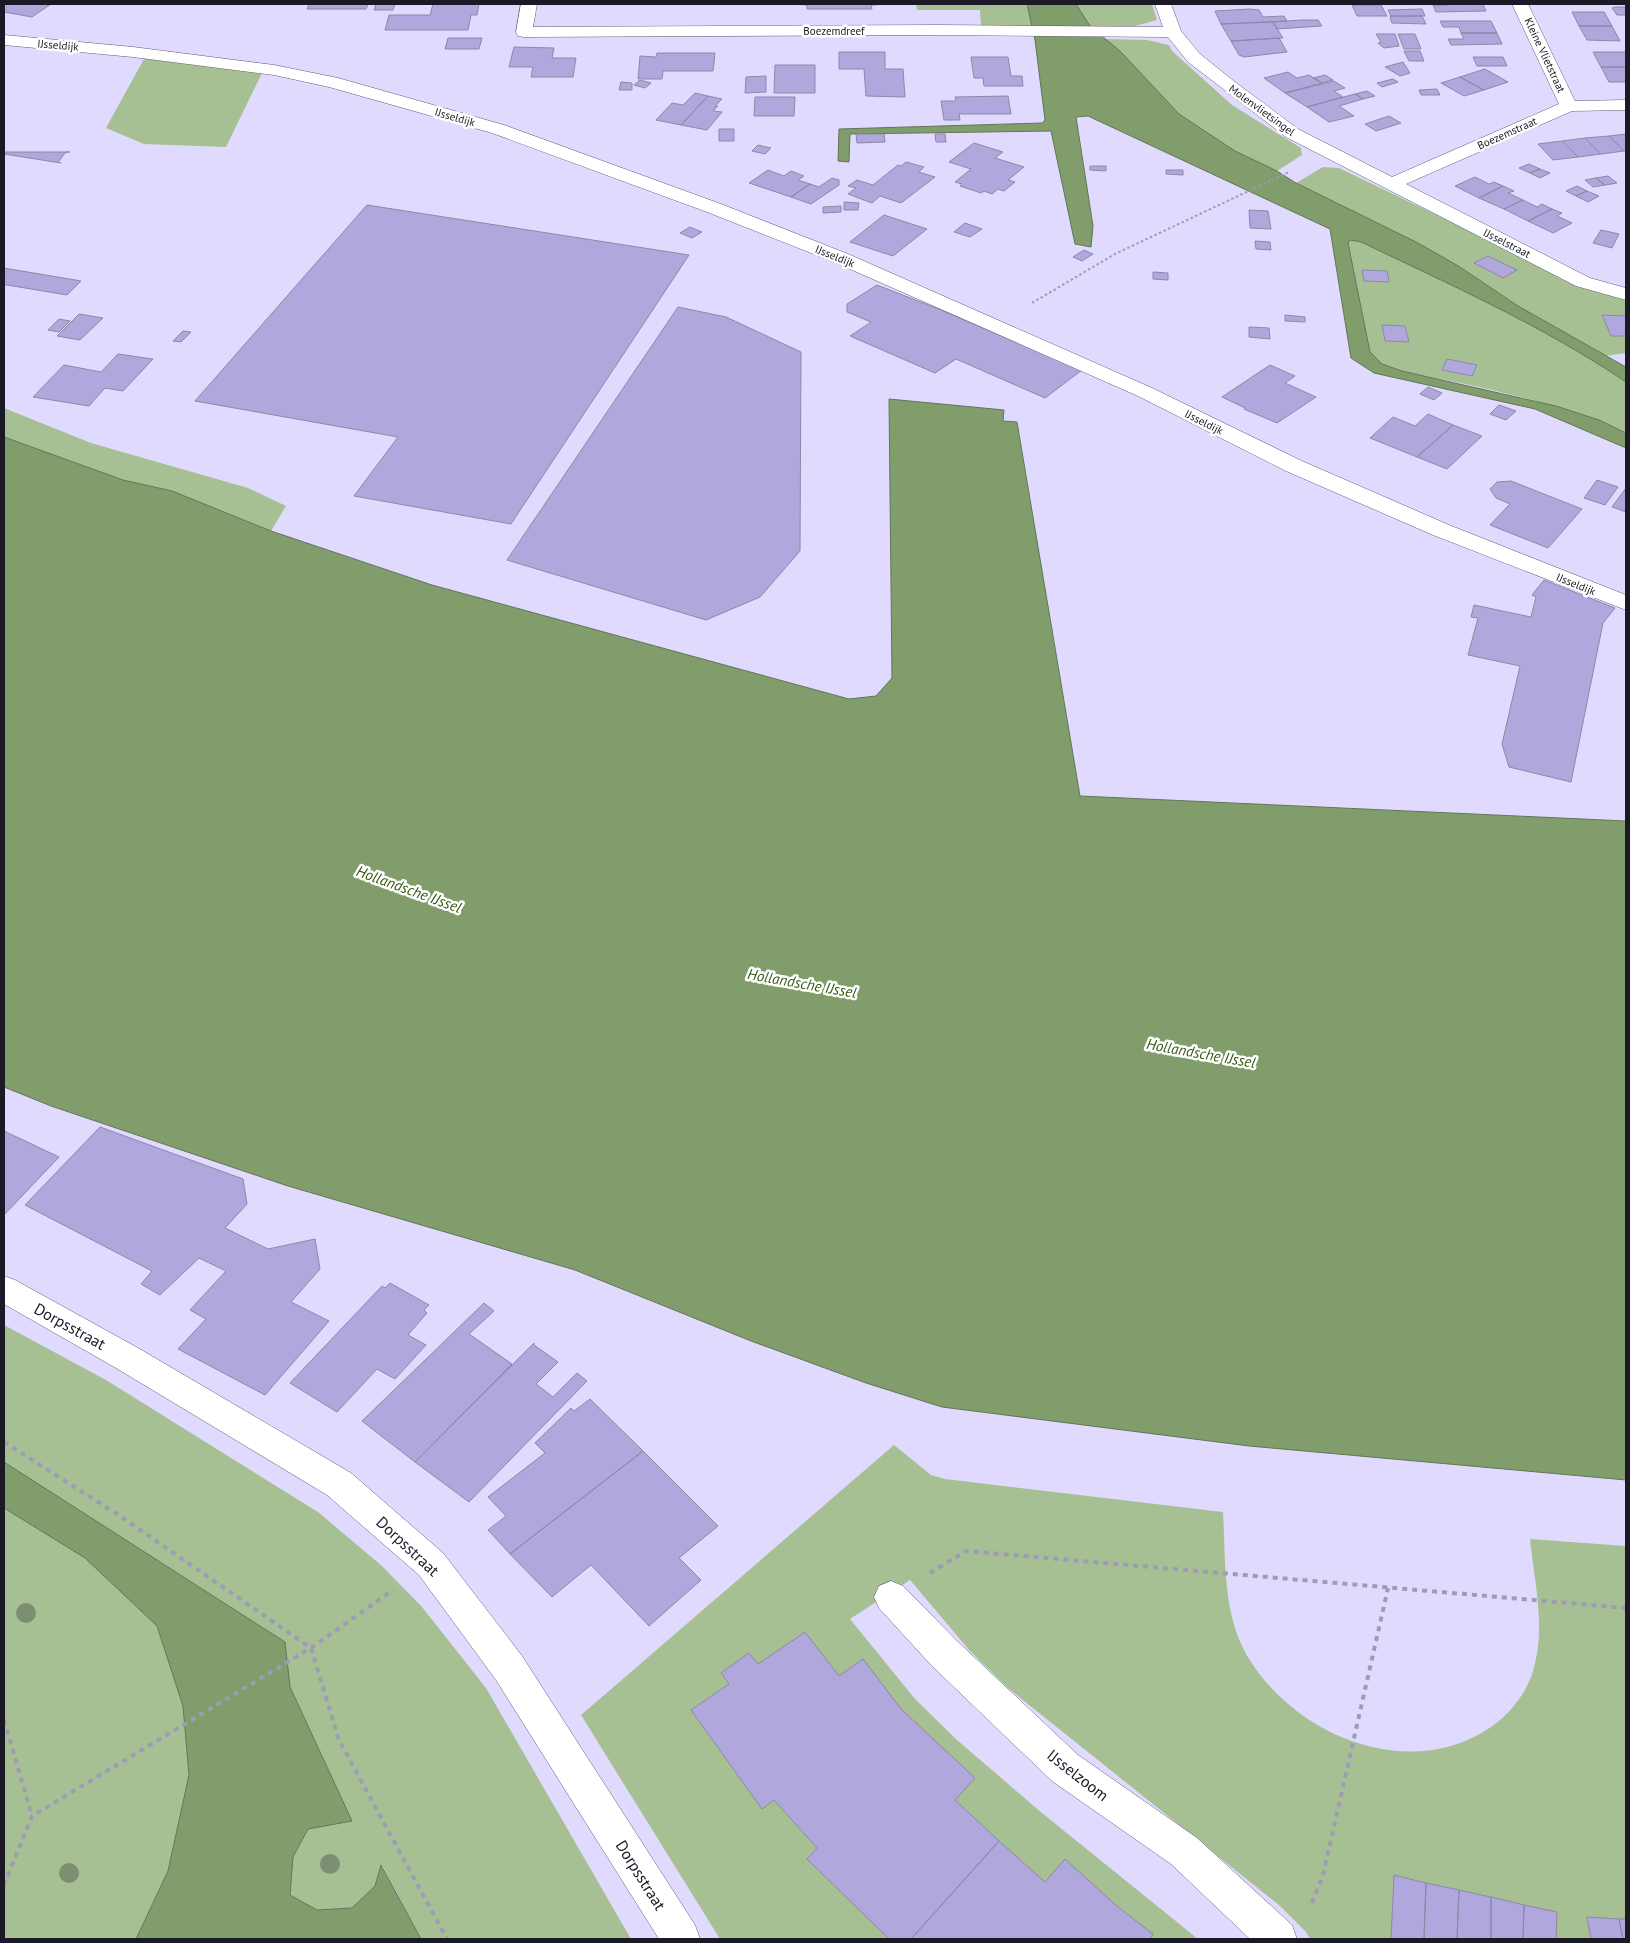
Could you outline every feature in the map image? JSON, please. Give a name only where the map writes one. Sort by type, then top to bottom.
[{"type":"street","name":"Boezemdreef","points":[[528,4],[524,32],[939,30],[1107,33],[1173,32]]},
{"type":"street","name":"Molenvlietsingel","points":[[1163,4],[1173,32],[1194,58],[1229,86],[1292,133],[1392,184]]},
{"type":"street","name":"Kleine Vlietstraat","points":[[1520,4],[1569,106]]},
{"type":"street","name":"IJsseldijk","points":[[4,40],[133,52],[274,70],[332,82],[498,129],[714,208],[841,258],[1146,392],[1294,466],[1441,530],[1626,603]]},
{"type":"street","name":"Boezemstraat","points":[[1392,184],[1569,106],[1626,105]]},
{"type":"street","name":"IJsselstraat","points":[[1392,184],[1583,282],[1626,294]]},
{"type":"street","name":"Dorpsstraat","points":[[4,1289],[127,1358],[339,1484],[430,1564],[509,1668],[681,1939]]},
{"type":"street","name":"IJsselzoom","points":[[891,1597],[944,1654],[1064,1768],[1184,1852],[1278,1939]]},
{"type":"path","points":[[1048,292],[1115,254],[1285,174]]},
{"type":"path","points":[[4,1442],[120,1516],[311,1648],[338,1740],[447,1939]]},
{"type":"path","points":[[891,1597],[966,1551],[1626,1608]]},
{"type":"path","points":[[4,1885],[32,1816],[311,1648],[430,1564]]},
{"type":"path","points":[[1308,1912],[1324,1875],[1388,1588]]},
{"type":"path","points":[[4,1720],[32,1816]]},
{"type":"shaded area","points":[[916,4],[1027,4],[1032,26],[981,26],[980,10],[917,10]]},
{"type":"shaded area","points":[[1076,4],[1152,4],[1157,20],[1135,26],[1090,26]]},
{"type":"shaded area","points":[[1105,39],[1147,40],[1169,45],[1172,51],[1232,105],[1301,148],[1302,155],[1277,171],[1235,151],[1179,114]]},
{"type":"shaded area","points":[[145,57],[262,73],[226,147],[144,144],[106,128]]},
{"type":"shaded area","points":[[1323,167],[1339,168],[1518,254],[1597,287],[1626,295],[1626,353],[1605,356],[1518,306],[1460,267],[1296,183]]},
{"type":"shaded area","points":[[1349,240],[1361,242],[1463,290],[1529,324],[1626,382],[1626,433],[1544,403],[1402,371],[1382,364],[1370,352],[1348,243]]},
{"type":"shaded area","points":[[4,408],[91,443],[248,488],[286,506],[271,531],[172,491],[123,480],[4,437]]},
{"type":"shaded area","points":[[4,1325],[106,1380],[318,1512],[382,1566],[422,1607],[486,1688],[631,1939],[421,1939],[382,1865],[375,1886],[352,1908],[317,1910],[290,1895],[293,1857],[308,1829],[352,1821],[290,1687],[285,1642],[4,1462]]},
{"type":"shaded area","points":[[894,1445],[931,1475],[945,1479],[1223,1512],[1227,1589],[1230,1608],[1242,1645],[1251,1662],[1272,1689],[1298,1712],[1327,1730],[1359,1744],[1393,1751],[1427,1751],[1460,1743],[1491,1727],[1519,1699],[1533,1673],[1538,1648],[1538,1601],[1530,1539],[1626,1546],[1626,1939],[1310,1939],[1306,1932],[1279,1905],[1008,1688],[970,1651],[910,1580],[850,1619],[915,1699],[957,1740],[1042,1813],[1198,1939],[720,1939],[581,1715]]},
{"type":"shaded area","points":[[4,1508],[85,1558],[157,1626],[183,1706],[189,1775],[168,1871],[136,1939],[4,1939]]},
{"type":"water","points":[[1027,4],[1076,4],[1090,26],[1121,52],[1179,114],[1235,151],[1418,243],[1460,267],[1518,306],[1626,367],[1626,382],[1529,324],[1463,290],[1361,242],[1350,240],[1348,243],[1370,352],[1382,364],[1402,371],[1556,406],[1599,420],[1626,433],[1626,448],[1535,409],[1374,373],[1351,358],[1330,229],[1088,116],[1076,117],[1093,226],[1091,247],[1075,244],[1051,131],[850,134],[849,162],[838,161],[839,129],[1042,123],[1045,120],[1035,40]]},
{"type":"water","name":"Hollandsche IJssel","points":[[889,399],[1004,410],[1003,421],[1017,422],[1080,796],[1626,821],[1626,1480],[1249,1446],[942,1407],[866,1383],[751,1341],[575,1270],[288,1186],[51,1106],[4,1087],[4,437],[123,480],[172,491],[271,531],[432,585],[849,699],[876,696],[892,678]]},
{"type":"water","points":[[4,1462],[285,1642],[290,1687],[352,1821],[308,1829],[293,1857],[290,1895],[317,1910],[352,1908],[375,1886],[381,1865],[421,1939],[136,1939],[168,1871],[189,1775],[183,1706],[157,1626],[85,1558],[4,1508]]},
{"type":"building","points":[[4,4],[51,4],[32,17],[4,12]]},
{"type":"building","points":[[309,4],[368,4],[366,9],[307,9]]},
{"type":"building","points":[[376,4],[395,4],[393,10],[374,10]]},
{"type":"building","points":[[433,4],[479,4],[477,15],[471,15],[468,30],[385,30],[389,15],[430,15]]},
{"type":"building","points":[[791,4],[877,5],[871,5],[872,9],[807,9],[807,5]]},
{"type":"building","points":[[1483,4],[1486,11],[1436,12],[1433,5]]},
{"type":"building","points":[[1352,5],[1381,5],[1387,16],[1357,16]]},
{"type":"building","points":[[1626,7],[1626,15],[1617,15],[1612,8]]},
{"type":"building","points":[[1422,9],[1425,16],[1391,16],[1388,10]]},
{"type":"building","points":[[1259,10],[1263,17],[1284,16],[1287,21],[1221,24],[1215,11]]},
{"type":"building","points":[[1572,12],[1604,12],[1612,26],[1579,26]]},
{"type":"building","points":[[1391,16],[1422,16],[1426,24],[1392,23]]},
{"type":"building","points":[[1318,20],[1322,26],[1277,29],[1273,22]]},
{"type":"building","points":[[1440,21],[1491,21],[1497,33],[1461,33],[1459,27],[1443,27]]},
{"type":"building","points":[[1273,22],[1283,38],[1231,41],[1221,24]]},
{"type":"building","points":[[1579,26],[1612,26],[1620,41],[1587,40]]},
{"type":"building","points":[[1461,33],[1497,33],[1502,44],[1451,45],[1448,39],[1464,39]]},
{"type":"building","points":[[1376,34],[1395,34],[1399,46],[1384,48],[1378,43],[1381,42]]},
{"type":"building","points":[[1398,34],[1415,34],[1421,49],[1404,49]]},
{"type":"building","points":[[448,38],[482,38],[479,49],[445,49]]},
{"type":"building","points":[[1279,38],[1287,52],[1244,57],[1239,55],[1231,41]]},
{"type":"building","points":[[514,47],[554,48],[552,58],[576,58],[573,77],[531,77],[533,67],[509,67]]},
{"type":"building","points":[[1404,51],[1420,51],[1424,61],[1409,61]]},
{"type":"building","points":[[839,52],[885,52],[885,69],[903,69],[905,97],[866,96],[864,69],[839,69]]},
{"type":"building","points":[[1593,52],[1626,52],[1626,67],[1601,67]]},
{"type":"building","points":[[657,53],[715,53],[713,71],[663,71],[662,79],[638,79],[640,56],[656,57]]},
{"type":"building","points":[[971,57],[1008,57],[1011,76],[1022,76],[1023,86],[984,86],[983,78],[974,78]]},
{"type":"building","points":[[1473,57],[1503,57],[1507,66],[1477,66]]},
{"type":"building","points":[[1403,62],[1410,73],[1400,76],[1385,67]]},
{"type":"building","points":[[775,65],[815,65],[815,93],[774,93]]},
{"type":"building","points":[[1601,67],[1626,67],[1626,82],[1609,82]]},
{"type":"building","points":[[1485,69],[1508,82],[1484,90],[1460,77]]},
{"type":"building","points":[[1288,72],[1297,78],[1309,75],[1322,83],[1285,93],[1264,78]]},
{"type":"building","points":[[1325,75],[1333,80],[1322,83],[1313,78]]},
{"type":"building","points":[[766,76],[766,92],[745,93],[746,77]]},
{"type":"building","points":[[1460,77],[1484,90],[1464,96],[1441,83]]},
{"type":"building","points":[[1393,79],[1398,82],[1382,87],[1377,83]]},
{"type":"building","points":[[640,80],[651,83],[645,88],[634,85]]},
{"type":"building","points":[[1334,81],[1345,88],[1334,91],[1343,97],[1307,107],[1285,93]]},
{"type":"building","points":[[621,82],[632,83],[632,90],[619,90]]},
{"type":"building","points":[[1437,89],[1440,95],[1421,95],[1419,90]]},
{"type":"building","points":[[1367,91],[1375,96],[1363,99],[1355,94]]},
{"type":"building","points":[[695,93],[708,96],[681,125],[656,120],[672,103],[683,105]]},
{"type":"building","points":[[1355,94],[1363,99],[1339,106],[1354,116],[1329,122],[1307,107]]},
{"type":"building","points":[[708,96],[722,99],[713,111],[722,112],[707,130],[681,125]]},
{"type":"building","points":[[1008,96],[1011,114],[959,114],[960,120],[944,120],[941,101],[956,101],[955,97]]},
{"type":"building","points":[[755,97],[795,97],[794,116],[754,116]]},
{"type":"building","points":[[1389,116],[1401,123],[1376,131],[1365,124]]},
{"type":"building","points":[[719,129],[734,129],[734,141],[719,141]]},
{"type":"building","points":[[856,134],[884,134],[885,142],[857,143]]},
{"type":"building","points":[[935,134],[945,134],[946,142],[936,142]]},
{"type":"building","points":[[1626,134],[1626,151],[1609,136]]},
{"type":"building","points":[[1609,136],[1624,151],[1601,154],[1585,138]]},
{"type":"building","points":[[1585,138],[1601,154],[1578,157],[1562,141]]},
{"type":"building","points":[[1562,141],[1578,157],[1553,160],[1538,144]]},
{"type":"building","points":[[974,143],[1003,152],[995,158],[1024,167],[1008,180],[1015,182],[1004,191],[998,189],[992,194],[984,191],[981,193],[960,186],[962,184],[955,182],[971,169],[949,162]]},
{"type":"building","points":[[758,145],[771,148],[765,154],[752,151]]},
{"type":"building","points":[[4,152],[66,152],[58,162],[61,163],[4,154]]},
{"type":"building","points":[[906,162],[924,167],[919,172],[935,177],[901,203],[880,196],[872,203],[848,194],[856,188],[848,186],[857,180],[873,185],[898,165],[901,166]]},
{"type":"building","points":[[1529,164],[1540,169],[1530,173],[1519,168]]},
{"type":"building","points":[[1090,166],[1106,166],[1106,171],[1090,170]]},
{"type":"building","points":[[1540,169],[1550,173],[1540,178],[1530,173]]},
{"type":"building","points":[[768,170],[784,176],[791,171],[804,176],[798,180],[810,184],[791,197],[749,183]]},
{"type":"building","points":[[1166,170],[1183,170],[1183,175],[1166,174]]},
{"type":"building","points":[[1608,176],[1617,183],[1605,185],[1596,178]]},
{"type":"building","points":[[1475,177],[1489,184],[1494,182],[1503,186],[1479,198],[1455,186]]},
{"type":"building","points":[[832,178],[839,180],[839,185],[811,204],[791,197],[810,184],[819,187]]},
{"type":"building","points":[[1596,178],[1605,185],[1593,187],[1585,180]]},
{"type":"building","points":[[1503,186],[1514,191],[1508,193],[1523,200],[1504,209],[1479,198]]},
{"type":"building","points":[[1577,186],[1587,191],[1576,196],[1566,191]]},
{"type":"building","points":[[1587,191],[1599,196],[1588,202],[1576,196]]},
{"type":"building","points":[[1523,200],[1537,207],[1542,204],[1552,209],[1528,221],[1504,209]]},
{"type":"building","points":[[844,202],[859,203],[858,210],[844,210]]},
{"type":"building","points":[[367,205],[689,255],[511,524],[354,496],[398,437],[195,401]]},
{"type":"building","points":[[841,206],[841,212],[823,213],[823,207]]},
{"type":"building","points":[[1552,209],[1562,213],[1557,216],[1572,223],[1553,233],[1528,221]]},
{"type":"building","points":[[1249,210],[1268,211],[1271,229],[1250,228]]},
{"type":"building","points":[[884,215],[927,229],[893,256],[850,242]]},
{"type":"building","points":[[965,223],[982,229],[970,237],[954,232]]},
{"type":"building","points":[[690,227],[702,232],[692,238],[680,233]]},
{"type":"building","points":[[1601,230],[1619,234],[1612,248],[1593,243]]},
{"type":"building","points":[[1255,241],[1270,242],[1271,250],[1256,249]]},
{"type":"building","points":[[1084,250],[1093,254],[1082,261],[1073,257]]},
{"type":"building","points":[[1488,256],[1517,270],[1503,278],[1474,263]]},
{"type":"building","points":[[4,268],[81,281],[67,295],[4,285]]},
{"type":"building","points":[[1362,270],[1387,271],[1389,282],[1364,281]]},
{"type":"building","points":[[1153,272],[1168,273],[1168,280],[1153,279]]},
{"type":"building","points":[[877,285],[1082,370],[1045,398],[956,359],[935,373],[850,336],[871,322],[847,312],[847,304]]},
{"type":"building","points":[[678,307],[726,317],[801,352],[800,551],[760,597],[706,620],[507,560]]},
{"type":"building","points":[[79,314],[103,318],[80,340],[57,336]]},
{"type":"building","points":[[1285,315],[1305,317],[1305,322],[1285,321]]},
{"type":"building","points":[[1602,315],[1626,316],[1626,336],[1611,336]]},
{"type":"building","points":[[59,319],[70,321],[59,332],[48,330]]},
{"type":"building","points":[[1382,325],[1405,326],[1409,342],[1385,341]]},
{"type":"building","points":[[1249,327],[1269,328],[1270,339],[1249,337]]},
{"type":"building","points":[[183,331],[191,332],[181,342],[173,341]]},
{"type":"building","points":[[118,354],[153,359],[123,391],[105,388],[89,406],[33,397],[64,365],[101,372]]},
{"type":"building","points":[[1447,359],[1477,365],[1472,376],[1442,370]]},
{"type":"building","points":[[1270,365],[1295,376],[1285,383],[1316,397],[1277,423],[1222,397]]},
{"type":"building","points":[[1428,387],[1442,393],[1434,400],[1420,394]]},
{"type":"building","points":[[1499,405],[1516,411],[1506,420],[1490,414]]},
{"type":"building","points":[[1428,414],[1453,425],[1417,457],[1370,438],[1393,417],[1415,426]]},
{"type":"building","points":[[1453,425],[1482,436],[1447,469],[1417,457]]},
{"type":"building","points":[[1597,480],[1618,487],[1605,505],[1584,498]]},
{"type":"building","points":[[1511,481],[1582,509],[1548,548],[1490,525],[1510,504],[1496,498],[1490,489],[1497,482]]},
{"type":"building","points":[[1626,488],[1626,512],[1612,507]]},
{"type":"building","points":[[1544,580],[1615,608],[1603,623],[1571,782],[1509,767],[1502,744],[1520,666],[1468,655],[1478,618],[1471,617],[1474,605],[1531,617],[1536,597],[1532,595]]},
{"type":"building","points":[[100,1127],[243,1179],[247,1204],[225,1228],[268,1249],[315,1239],[320,1269],[291,1302],[329,1321],[265,1395],[178,1349],[206,1319],[190,1310],[226,1271],[199,1258],[160,1295],[141,1284],[152,1271],[25,1205]]},
{"type":"building","points":[[4,1131],[59,1157],[5,1214],[4,1213]]},
{"type":"building","points":[[390,1283],[429,1305],[424,1310],[427,1313],[408,1335],[426,1345],[395,1379],[377,1369],[337,1412],[290,1383],[382,1286],[385,1288]]},
{"type":"building","points":[[484,1303],[494,1311],[469,1334],[512,1364],[415,1462],[362,1421]]},
{"type":"building","points":[[534,1343],[534,1345],[558,1362],[536,1384],[553,1397],[577,1373],[587,1381],[469,1502],[415,1462]]},
{"type":"building","points":[[590,1399],[643,1451],[510,1554],[488,1530],[506,1516],[488,1497],[545,1453],[535,1443],[571,1408],[574,1411]]},
{"type":"building","points":[[643,1451],[718,1526],[679,1558],[701,1580],[649,1626],[591,1565],[552,1597],[510,1554]]},
{"type":"building","points":[[805,1632],[839,1676],[863,1659],[901,1709],[975,1778],[955,1800],[999,1841],[911,1939],[889,1939],[807,1859],[817,1848],[774,1800],[762,1809],[691,1710],[729,1684],[721,1673],[749,1653],[758,1664]]},
{"type":"building","points":[[999,1841],[1045,1882],[1065,1859],[1118,1907],[1153,1934],[1150,1939],[911,1939]]},
{"type":"building","points":[[1394,1875],[1426,1883],[1424,1939],[1391,1939]]},
{"type":"building","points":[[1426,1883],[1459,1890],[1457,1939],[1424,1939]]},
{"type":"building","points":[[1459,1890],[1491,1897],[1491,1939],[1457,1939]]},
{"type":"building","points":[[1491,1897],[1524,1905],[1523,1939],[1491,1939]]},
{"type":"building","points":[[1524,1905],[1557,1912],[1556,1939],[1523,1939]]},
{"type":"building","points":[[1587,1917],[1619,1919],[1623,1939],[1591,1939]]},
{"type":"building","points":[[1619,1919],[1626,1919],[1626,1939],[1623,1939]]}]
